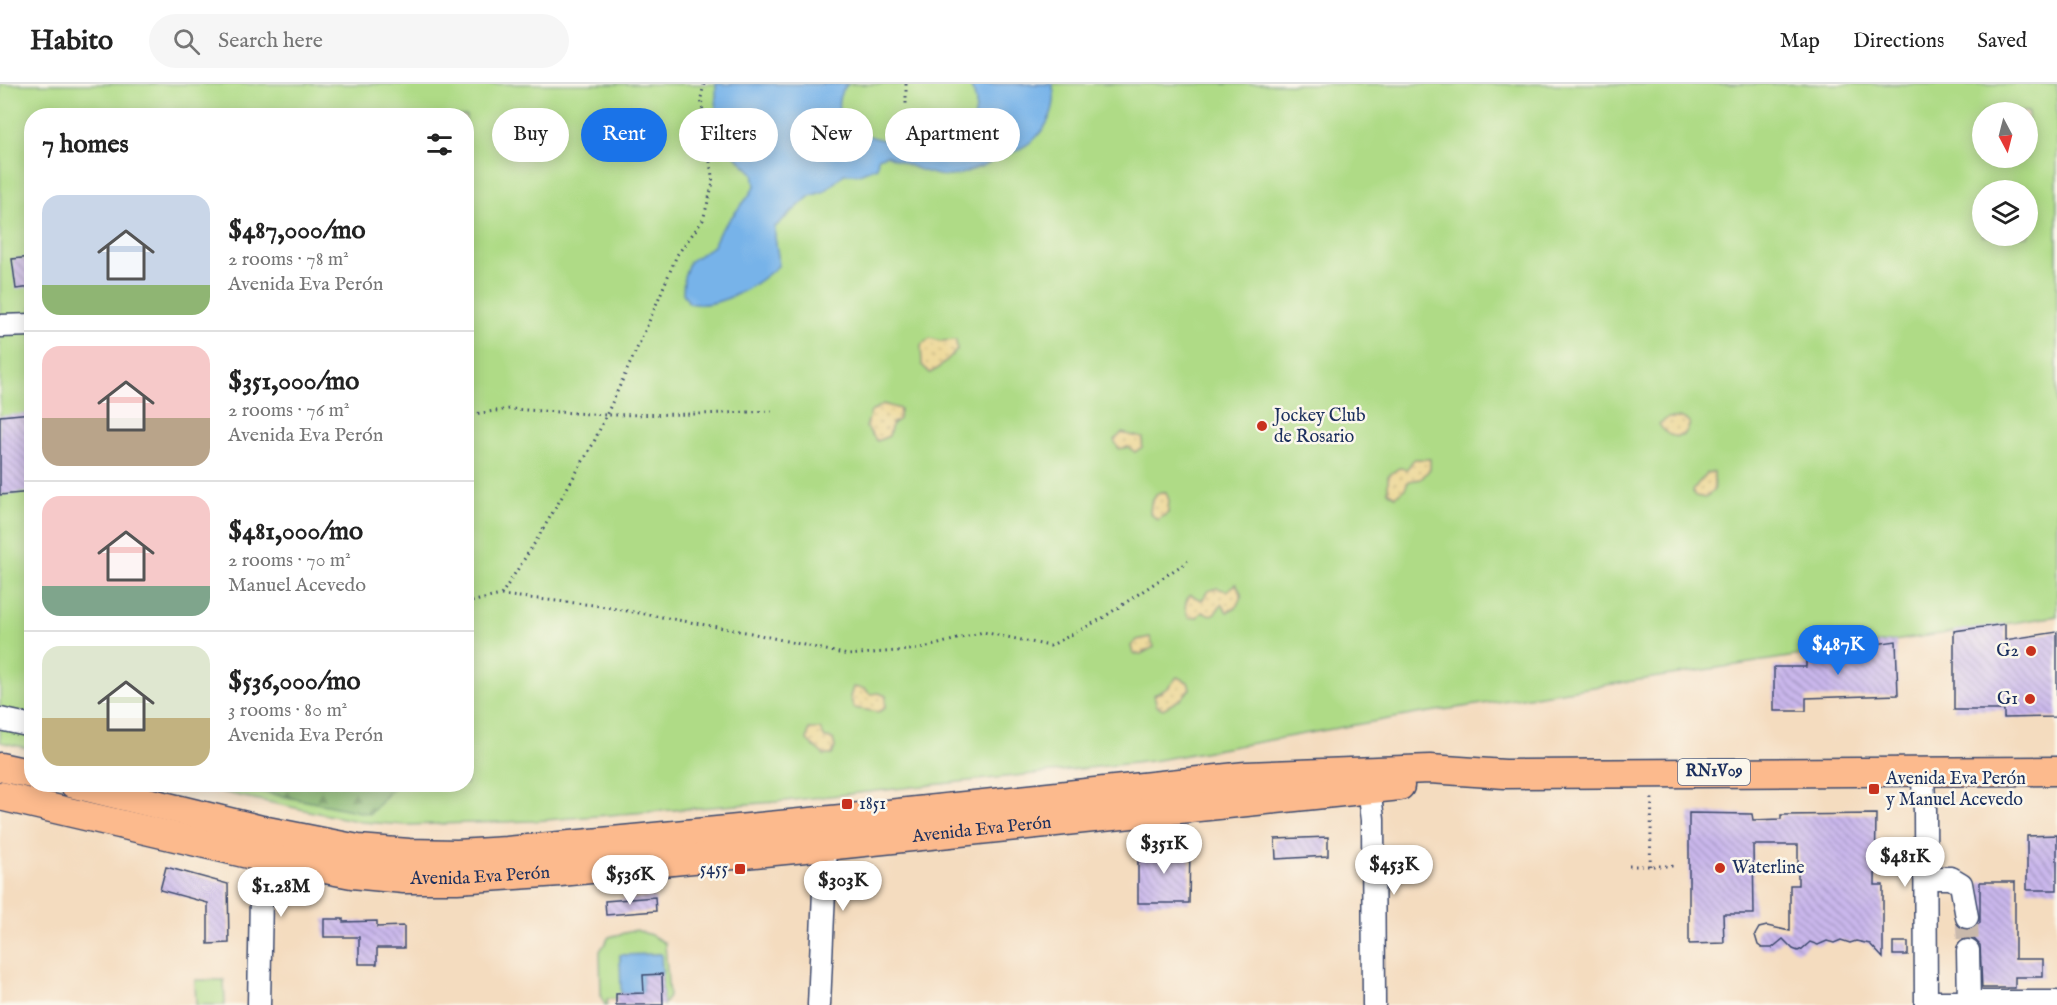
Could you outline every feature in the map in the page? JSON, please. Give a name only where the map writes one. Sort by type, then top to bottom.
[{"type":"main road","points":[[0,767],[24,772]]},
{"type":"main road","name":"Avenida Eva Perón","points":[[99,792],[352,874],[404,879],[457,879],[550,873],[825,833],[1368,780],[1505,774],[2057,771]]},
{"type":"main road","name":"Avenida Eva Perón","points":[[0,796],[262,844]]},
{"type":"street","points":[[0,326],[24,325]]},
{"type":"street","points":[[0,719],[24,724]]},
{"type":"street","points":[[1922,770],[1925,810],[1926,1004],[2057,1002]]},
{"type":"street","points":[[1368,780],[1373,819],[1374,1005]]},
{"type":"street","points":[[819,1005],[825,833]]},
{"type":"street","points":[[259,1005],[262,844]]},
{"type":"street","points":[[1925,878],[1951,878],[1961,884],[1967,917]]},
{"type":"street","points":[[1968,951],[1969,1002]]},
{"type":"path","points":[[501,595],[593,444],[677,255],[703,220],[713,183],[701,98],[704,84]]},
{"type":"path","points":[[906,84],[906,105]]},
{"type":"path","points":[[474,414],[510,408],[606,415],[772,411]]},
{"type":"path","points":[[474,601],[501,595],[606,607],[751,633],[848,655],[920,649],[983,632],[1050,646],[1101,619],[1188,561]]},
{"type":"path","points":[[1650,866],[1652,805]]},
{"type":"path","points":[[1629,866],[1676,866]]},
{"type":"green space","name":"Jockey Club de Rosario","points":[[0,84],[2057,84],[2057,616],[1417,714],[1152,761],[775,802],[533,821],[406,825],[362,822],[222,792],[474,792],[474,108],[24,108],[24,747],[0,742]]},
{"type":"green space","points":[[262,792],[390,792],[370,814]]},
{"type":"green space","points":[[636,930],[665,943],[669,997],[663,1005],[661,954],[620,955],[622,999],[607,999],[607,1005],[605,1005],[601,997],[600,951],[609,937]]},
{"type":"green space","points":[[195,980],[224,980],[225,1005],[196,1005]]},
{"type":"sand","points":[[930,338],[941,341],[956,340],[957,350],[939,368],[930,373],[922,365],[921,345]]},
{"type":"sand","points":[[883,404],[900,409],[899,419],[892,424],[889,436],[877,441],[866,427],[871,412]]},
{"type":"sand","points":[[1668,418],[1682,418],[1690,422],[1685,433],[1676,437],[1667,433],[1659,424]]},
{"type":"sand","points":[[1122,433],[1143,438],[1142,447],[1135,452],[1128,447],[1119,449],[1114,440]]},
{"type":"sand","points":[[1414,459],[1430,459],[1430,469],[1421,479],[1409,481],[1404,490],[1395,496],[1388,491],[1388,476],[1399,468],[1407,469]]},
{"type":"sand","points":[[1714,472],[1714,490],[1705,498],[1696,496],[1693,492],[1697,484],[1707,473]]},
{"type":"sand","points":[[1166,492],[1169,500],[1168,513],[1157,520],[1150,513],[1151,503],[1157,494]]},
{"type":"sand","points":[[1236,584],[1242,595],[1236,607],[1227,612],[1222,604],[1211,615],[1202,612],[1197,617],[1189,618],[1185,606],[1190,595],[1202,600],[1208,591],[1217,588],[1227,591]]},
{"type":"sand","points":[[1150,637],[1154,647],[1141,654],[1133,654],[1131,646],[1137,640]]},
{"type":"sand","points":[[1177,677],[1188,682],[1190,689],[1181,699],[1163,709],[1157,706],[1154,695],[1168,688]]},
{"type":"sand","points":[[853,687],[865,689],[870,694],[879,693],[886,696],[885,708],[878,712],[854,708],[850,697]]},
{"type":"sand","points":[[809,729],[820,729],[825,738],[833,739],[835,747],[832,755],[824,755],[807,740]]},
{"type":"water","points":[[716,84],[848,84],[841,93],[839,108],[790,108],[790,162],[873,162],[873,137],[885,140],[885,155],[878,158],[877,167],[859,174],[844,174],[825,191],[810,196],[775,227],[778,266],[759,281],[737,294],[713,303],[689,303],[683,293],[684,277],[689,262],[713,246],[720,231],[755,186],[753,173],[742,162],[778,162],[778,108],[717,108]]},
{"type":"water","points":[[969,84],[1052,84],[1054,100],[1051,115],[1038,136],[1021,149],[1020,108],[976,108],[975,96]]},
{"type":"water","points":[[902,162],[991,162],[951,176],[915,168]]},
{"type":"water","points":[[661,954],[662,974],[643,975],[644,993],[621,994],[620,955]]},
{"type":"building","points":[[24,258],[24,288],[16,289],[12,259]]},
{"type":"building","points":[[24,414],[24,493],[0,495],[0,416]]},
{"type":"building","points":[[2005,624],[2005,640],[2057,632],[2057,717],[2004,718],[2004,710],[1954,710],[1954,631]]},
{"type":"building","points":[[1896,641],[1898,695],[1806,698],[1806,711],[1774,711],[1774,667],[1806,667],[1806,654]]},
{"type":"building","points":[[1689,813],[1752,814],[1753,820],[1781,819],[1781,815],[1876,814],[1875,885],[1883,885],[1883,958],[1870,944],[1856,941],[1850,943],[1841,940],[1834,943],[1827,941],[1818,945],[1810,942],[1798,951],[1783,939],[1772,948],[1762,948],[1758,945],[1755,935],[1759,928],[1767,926],[1790,931],[1790,885],[1798,885],[1798,845],[1753,845],[1754,914],[1723,914],[1724,943],[1689,944]]},
{"type":"building","points":[[2057,835],[2057,890],[2027,890],[2027,836]]},
{"type":"building","points":[[1328,837],[1328,856],[1276,859],[1275,839]]},
{"type":"building","points":[[1138,847],[1190,847],[1189,903],[1138,903]]},
{"type":"building","points":[[166,867],[228,884],[229,943],[208,944],[208,903],[160,890]]},
{"type":"building","points":[[1980,882],[2015,882],[2015,959],[2043,959],[2043,977],[2015,977],[2015,988],[1982,988],[1980,945],[1974,939],[1963,939],[1963,930],[1970,930],[1980,923]]},
{"type":"building","points":[[655,897],[656,911],[606,915],[605,901]]},
{"type":"building","points":[[324,919],[343,919],[343,922],[377,921],[377,927],[404,926],[404,948],[377,948],[377,964],[359,964],[359,937],[324,937]]},
{"type":"building","points":[[1893,942],[1908,942],[1908,955],[1893,955]]},
{"type":"building","points":[[662,974],[663,1005],[616,1005],[616,994],[644,993],[643,975]]},
{"type":"tunnel","points":[[1967,917],[1968,951]]},
{"type":"place","name":"Jockey Club de Rosario","points":[[1262,426]]},
{"type":"place","name":"G2","points":[[2031,651]]},
{"type":"place","name":"G1","points":[[2030,699]]},
{"type":"place","name":"Avenida Eva Perón y Manuel Acevedo","points":[[1874,789]]},
{"type":"place","name":"1851","points":[[847,804]]},
{"type":"place","name":"Waterline","points":[[1720,868]]},
{"type":"place","name":"5455","points":[[740,869]]}]
